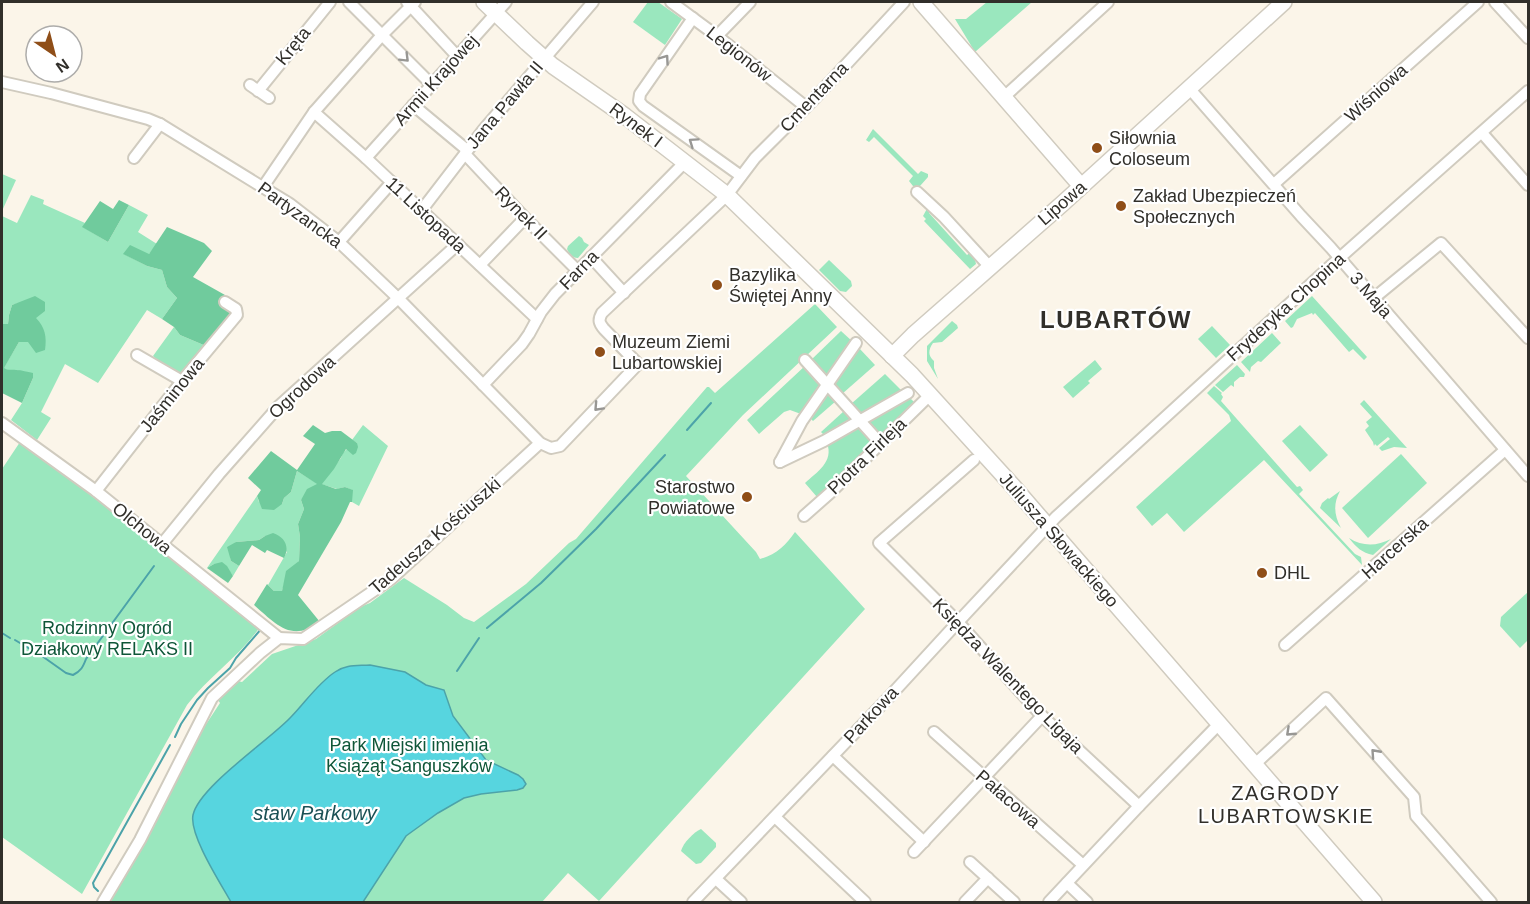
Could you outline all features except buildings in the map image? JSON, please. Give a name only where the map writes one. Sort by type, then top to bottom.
[{"type":"main road","name":"Rynek I","points":[[484,2],[501,7],[544,58],[625,116],[726,195]]},
{"type":"main road","points":[[921,2],[1081,186]]},
{"type":"main road","name":"Lipowa","points":[[892,356],[1284,2]]},
{"type":"main road","name":"Juliusza Słowackiego","points":[[726,195],[892,356],[1012,484],[1374,903]]},
{"type":"street","name":"Kręta","points":[[269,98],[254,88],[330,2]]},
{"type":"street","points":[[349,2],[431,84]]},
{"type":"street","name":"Jana Pawła II","points":[[421,211],[466,152],[593,2]]},
{"type":"street","name":"Legionów","points":[[671,2],[806,107]]},
{"type":"street","name":"Cmentarna","points":[[726,195],[755,158],[904,2]]},
{"type":"street","points":[[1004,97],[1108,2]]},
{"type":"street","name":"Wiśniowa","points":[[1274,184],[1478,2]]},
{"type":"street","points":[[1496,2],[1528,38]]},
{"type":"street","points":[[263,188],[314,112],[411,3],[457,56]]},
{"type":"street","points":[[717,36],[745,3]]},
{"type":"street","name":"Armii Krajowej","points":[[366,158],[501,7]]},
{"type":"street","points":[[693,18],[640,94],[639,101],[741,176]]},
{"type":"street","name":"Partyzancka","points":[[2,82],[51,93],[160,124],[298,210],[339,242],[399,298],[540,443]]},
{"type":"street","name":"3 Maja","points":[[1189,88],[1340,258],[1528,476]]},
{"type":"street","name":"Fryderyka Chopina","points":[[1047,526],[1340,258],[1528,91]]},
{"type":"street","name":"Rynek II","points":[[413,105],[466,152],[525,218],[578,271]]},
{"type":"street","name":"11 Listopada","points":[[314,112],[537,319]]},
{"type":"street","points":[[134,158],[160,124]]},
{"type":"street","points":[[1482,133],[1528,185]]},
{"type":"street","name":"Farna","points":[[483,385],[522,344],[547,303],[684,162]]},
{"type":"street","points":[[339,242],[392,182]]},
{"type":"street","points":[[917,192],[944,217],[990,267]]},
{"type":"street","points":[[540,443],[551,448],[560,447],[638,364],[604,329],[599,318],[726,195]]},
{"type":"street","points":[[480,265],[525,218]]},
{"type":"street","points":[[1374,298],[1441,243],[1528,338]]},
{"type":"street","name":"Ogrodowa","points":[[162,544],[279,406],[458,244]]},
{"type":"street","points":[[591,257],[624,293]]},
{"type":"street","name":"Jaśminowa","points":[[96,491],[237,315],[236,309],[225,302]]},
{"type":"street","points":[[856,343],[801,421],[780,462],[824,441],[908,393]]},
{"type":"street","points":[[137,355],[182,381]]},
{"type":"street","points":[[805,360],[881,444]]},
{"type":"street","name":"Piotra Firleja","points":[[804,516],[930,395]]},
{"type":"street","name":"Olchowa","points":[[2,423],[96,491],[279,638]]},
{"type":"street","name":"Tadeusza Kościuszki","points":[[279,638],[303,639],[391,579],[540,443]]},
{"type":"street","name":"Harcerska","points":[[1285,645],[1505,450]]},
{"type":"street","name":"Księdza Walentego Ligaja","points":[[974,460],[879,543],[958,622],[1042,717],[1139,806]]},
{"type":"street","name":"Parkowa","points":[[693,903],[890,696],[1047,526]]},
{"type":"street","points":[[103,903],[140,840],[212,698],[279,638]]},
{"type":"street","points":[[1254,765],[1326,698],[1414,797],[1416,816],[1491,903]]},
{"type":"street","points":[[914,852],[1042,717]]},
{"type":"street","points":[[1049,903],[1219,724]]},
{"type":"street","name":"Pałacowa","points":[[934,732],[1083,865]]},
{"type":"street","points":[[833,756],[924,842]]},
{"type":"street","points":[[775,817],[865,903]]},
{"type":"street","points":[[970,862],[1014,903]]},
{"type":"street","points":[[965,903],[988,878]]},
{"type":"street","points":[[716,879],[741,903]]},
{"type":"street","points":[[1067,883],[1087,903]]},
{"type":"green space","points":[[648,2],[658,2],[682,19],[665,45],[633,22]]},
{"type":"green space","points":[[987,2],[1032,2],[975,52],[955,19],[966,19]]},
{"type":"green space","points":[[873,129],[918,174],[921,171],[928,174],[920,186],[913,186],[909,181],[913,176],[874,137],[869,142],[866,140]]},
{"type":"green space","points":[[2,174],[16,180],[2,211]]},
{"type":"green space","points":[[31,195],[44,200],[43,204],[85,223],[83,227],[108,242],[129,205],[148,215],[138,232],[157,244],[149,254],[124,254],[147,266],[162,270],[167,287],[177,298],[162,319],[147,310],[98,383],[65,364],[41,412],[51,418],[37,440],[11,420],[22,403],[33,378],[17,370],[3,369],[19,342],[28,342],[19,303],[12,305],[8,324],[2,324],[2,216],[17,223]]},
{"type":"green space","points":[[119,200],[129,205],[108,242],[82,227],[100,201],[113,209]]},
{"type":"green space","points":[[929,205],[933,208],[929,213],[967,255],[971,252],[974,255],[976,264],[970,269],[924,221],[926,219],[923,216]]},
{"type":"green space","points":[[167,227],[204,243],[212,251],[193,277],[225,295],[219,302],[231,313],[229,320],[206,346],[180,335],[174,327],[162,319],[177,298],[167,287],[162,270],[147,266],[123,254],[130,245],[149,254]]},
{"type":"green space","points":[[579,236],[589,245],[578,258],[571,255],[567,249]]},
{"type":"green space","points":[[829,260],[851,281],[852,286],[846,292],[840,291],[819,270]]},
{"type":"green space","points":[[35,296],[45,302],[45,311],[36,318],[45,332],[45,350],[36,353],[28,342],[19,342],[4,368],[33,373],[22,403],[2,393],[2,324],[8,324],[12,305]]},
{"type":"green space","points":[[1312,296],[1367,357],[1364,360],[1353,349],[1349,352],[1315,313],[1297,319],[1291,328],[1285,321]]},
{"type":"green space","name":"Park Miejski imienia Książąt Sanguszków","points":[[815,304],[837,327],[743,415],[686,476],[760,559],[780,549],[795,532],[865,609],[599,901],[568,873],[542,902],[108,902],[151,831],[158,812],[197,738],[220,703],[218,700],[238,681],[242,682],[272,654],[316,639],[404,578],[464,618],[474,622],[526,584],[576,539],[707,387],[715,393]]},
{"type":"green space","points":[[952,321],[958,328],[942,342],[933,343],[930,350],[938,379],[927,361],[927,346]]},
{"type":"green space","points":[[1212,326],[1230,345],[1216,358],[1198,339]]},
{"type":"green space","points":[[174,327],[180,335],[206,346],[182,374],[166,367],[153,356]]},
{"type":"green space","points":[[841,331],[853,342],[827,378],[811,360]]},
{"type":"green space","points":[[1272,333],[1281,343],[1261,362],[1258,361],[1251,367],[1250,372],[1241,362]]},
{"type":"green space","points":[[859,348],[875,365],[842,394],[832,383]]},
{"type":"green space","points":[[1095,360],[1102,369],[1073,398],[1063,387]]},
{"type":"green space","points":[[806,365],[823,385],[801,414],[790,410],[784,412],[759,434],[747,420]]},
{"type":"green space","points":[[1237,365],[1245,374],[1244,377],[1234,382],[1234,387],[1231,385],[1223,392],[1215,385]]},
{"type":"green space","points":[[885,374],[902,391],[861,415],[851,404]]},
{"type":"green space","points":[[1214,386],[1222,393],[1221,401],[1297,487],[1300,486],[1303,490],[1299,494],[1355,554],[1361,557],[1362,565],[1264,460],[1184,532],[1167,513],[1152,526],[1136,507],[1231,421],[1229,415],[1207,393]]},
{"type":"green space","points":[[828,391],[836,401],[813,421],[809,417]]},
{"type":"green space","points":[[908,396],[916,404],[880,438],[866,422]]},
{"type":"green space","points":[[1364,400],[1407,448],[1394,447],[1382,451],[1379,448],[1390,439],[1388,437],[1374,446],[1365,430],[1369,426],[1366,422],[1372,417],[1360,404]]},
{"type":"green space","points":[[844,411],[852,420],[825,436],[821,432]]},
{"type":"green space","points":[[313,425],[325,433],[341,431],[357,443],[358,447],[353,455],[346,449],[322,484],[336,489],[345,487],[353,490],[352,502],[298,595],[320,622],[301,631],[292,631],[284,629],[254,605],[267,584],[274,591],[282,591],[286,571],[299,561],[298,524],[304,509],[301,500],[307,489],[317,484],[297,471],[291,492],[284,498],[282,504],[274,510],[262,509],[257,496],[261,490],[248,478],[271,451],[297,470],[315,444],[303,436]]},
{"type":"green space","points":[[363,425],[388,446],[359,506],[352,502],[352,490],[345,487],[337,489],[321,484],[345,451],[357,443],[352,440]]},
{"type":"green space","points":[[859,425],[875,442],[817,497],[805,483],[819,471],[826,461],[829,450],[827,443]]},
{"type":"green space","points":[[1300,425],[1328,455],[1310,472],[1282,441]]},
{"type":"green space","name":"Rodzinny Ogród Działkowy RELAKS II","points":[[20,442],[260,627],[187,705],[82,894],[2,837],[2,469]]},
{"type":"green space","points":[[1401,454],[1427,483],[1368,538],[1342,508]]},
{"type":"green space","points":[[297,471],[318,484],[301,500],[304,509],[298,524],[299,561],[282,591],[274,591],[268,585],[287,552],[265,536],[259,540],[236,542],[230,554],[231,561],[239,566],[233,576],[214,564],[207,568],[257,496],[259,502],[282,504],[284,498],[291,492]]},
{"type":"green space","points":[[1340,491],[1335,509],[1341,528],[1320,508],[1322,503]]},
{"type":"green space","points":[[273,533],[281,537],[285,543],[284,558],[267,550],[265,553],[252,545],[239,566],[231,561],[227,547],[236,542],[259,540]]},
{"type":"green space","points":[[1349,538],[1370,545],[1391,539],[1373,555],[1360,549]]},
{"type":"green space","points":[[222,562],[233,576],[228,583],[207,568]]},
{"type":"green space","points":[[1528,592],[1528,640],[1520,648],[1500,626],[1501,617]]},
{"type":"green space","points":[[701,829],[716,843],[716,847],[701,863],[696,864],[681,851],[689,838]]},
{"type":"water","name":"staw Parkowy","points":[[370,665],[405,672],[426,685],[444,690],[453,716],[486,760],[518,775],[526,784],[517,790],[464,798],[417,828],[406,836],[363,902],[231,902],[196,834],[193,815],[198,804],[221,778],[280,728],[329,677],[339,669]]},
{"type":"waterway","points":[[687,430],[711,403]]},
{"type":"waterway","points":[[487,628],[541,583],[596,529],[665,455]]},
{"type":"waterway","points":[[42,656],[66,673],[73,675],[78,672],[154,566]]},
{"type":"waterway","points":[[175,737],[197,700],[230,668],[262,628]]},
{"type":"waterway","points":[[2,633],[10,638]]},
{"type":"waterway","points":[[457,671],[479,638]]},
{"type":"waterway","points":[[15,640],[35,652]]},
{"type":"waterway","points":[[98,891],[93,883],[170,745]]},
{"type":"place","name":"Siłownia Coloseum","points":[[1097,148]]},
{"type":"place","name":"Zakład Ubezpieczeń Społecznych","points":[[1121,206]]},
{"type":"place","name":"Bazylika Świętej Anny","points":[[717,285]]},
{"type":"place","name":"Muzeum Ziemi Lubartowskiej","points":[[600,352]]},
{"type":"place","name":"Starostwo Powiatowe","points":[[747,497]]},
{"type":"place","name":"DHL","points":[[1262,573]]},
{"type":"district","name":"LUBARTÓW","points":[[1116,319]]},
{"type":"district","name":"ZAGRODY LUBARTOWSKIE","points":[[1286,804]]}]
